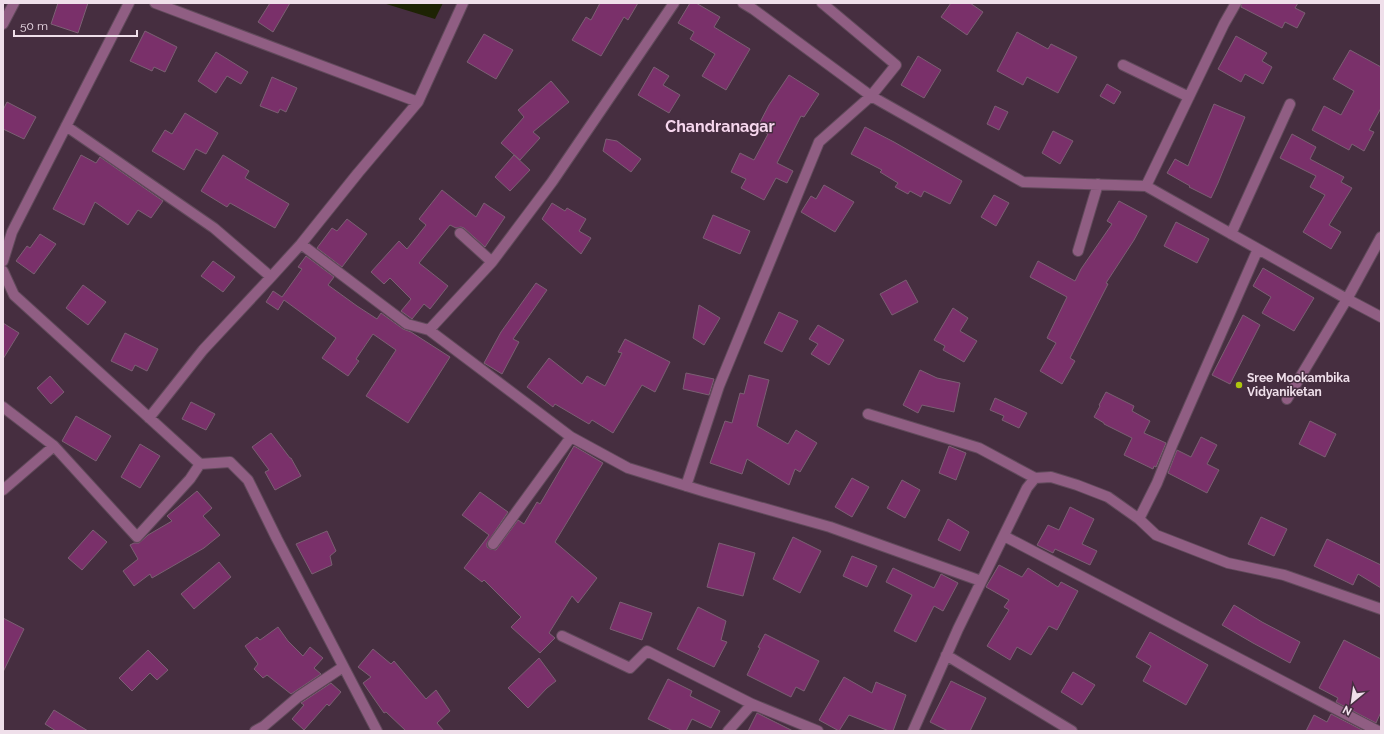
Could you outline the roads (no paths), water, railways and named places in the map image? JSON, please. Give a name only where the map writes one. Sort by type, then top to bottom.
[{"type":"street","points":[[3,24],[14,3]]},
{"type":"street","points":[[3,261],[12,232],[130,3]]},
{"type":"street","points":[[155,3],[418,102]]},
{"type":"street","points":[[149,418],[203,350],[301,244],[418,102],[463,3]]},
{"type":"street","points":[[428,330],[492,262],[552,182],[674,3]]},
{"type":"street","points":[[743,3],[871,96],[1023,182],[1146,186],[1381,317]]},
{"type":"street","points":[[686,486],[719,386],[819,142],[871,96],[896,65],[822,3]]},
{"type":"street","points":[[1146,186],[1224,24],[1236,3]]},
{"type":"street","points":[[1123,65],[1189,97]]},
{"type":"street","points":[[1231,234],[1290,104]]},
{"type":"street","points":[[66,126],[214,228],[271,277]]},
{"type":"street","points":[[1078,251],[1098,184]]},
{"type":"street","points":[[460,233],[492,262]]},
{"type":"street","points":[[1287,399],[1347,299],[1381,237]]},
{"type":"street","points":[[301,244],[407,324],[428,330],[570,437],[628,468],[830,527],[981,581]]},
{"type":"street","points":[[1139,519],[1157,483],[1173,442],[1258,249]]},
{"type":"street","points":[[3,270],[14,295],[200,464],[230,462],[248,480],[377,731]]},
{"type":"street","points":[[3,407],[54,446],[137,537],[190,479],[200,464]]},
{"type":"street","points":[[868,414],[979,448],[1034,478],[1051,477],[1078,485],[1108,497],[1139,519],[1156,536],[1228,563],[1284,575],[1381,609]]},
{"type":"street","points":[[493,544],[570,437]]},
{"type":"street","points":[[3,490],[54,446]]},
{"type":"street","points":[[913,731],[946,655],[981,581],[1027,488],[1034,478]]},
{"type":"street","points":[[1004,536],[1378,731]]},
{"type":"street","points":[[562,636],[630,668],[647,651],[752,704],[818,731]]},
{"type":"street","points":[[946,655],[1072,731]]},
{"type":"street","points":[[255,731],[264,726],[298,697],[343,667]]},
{"type":"street","points":[[728,731],[752,704]]},
{"type":"place","name":"Sree Mookambika Vidyaniketan","points":[[1239,385]]},
{"type":"district","name":"Chandranagar","points":[[720,126]]}]
